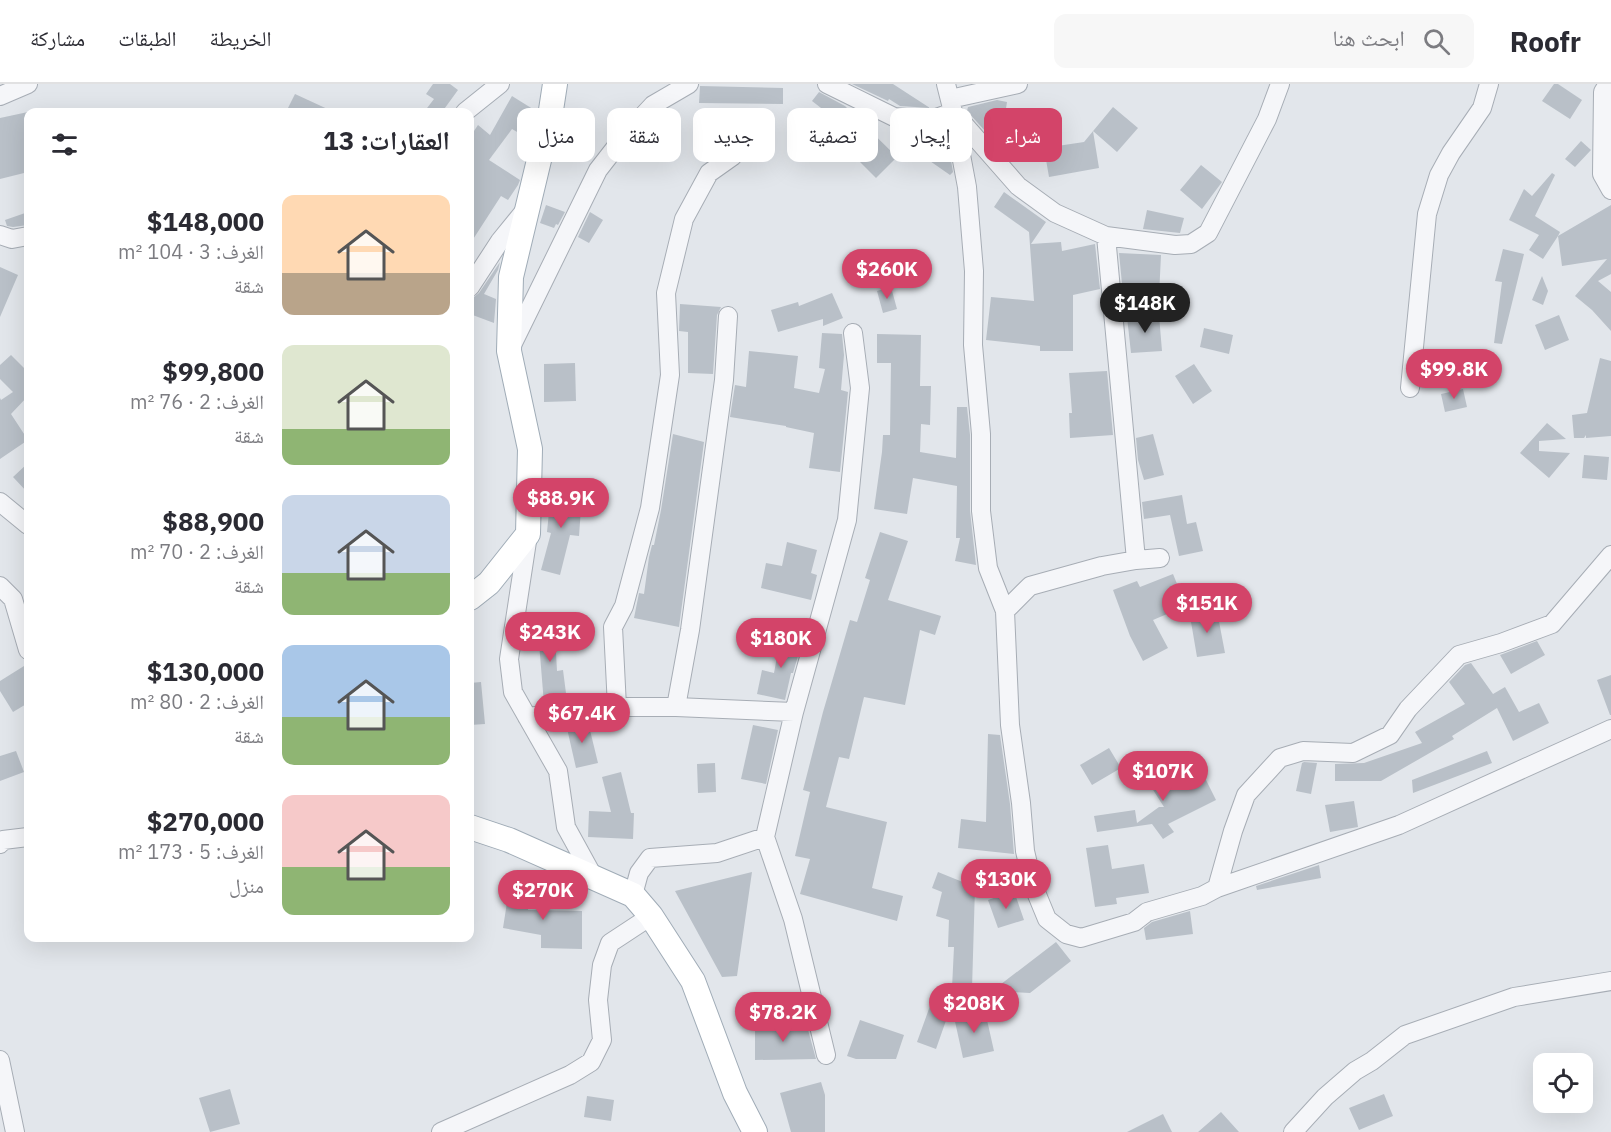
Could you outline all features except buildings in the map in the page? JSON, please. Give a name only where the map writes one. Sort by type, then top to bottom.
[{"type":"main road","points":[[474,595],[489,583],[528,534],[530,449],[509,351],[511,277],[551,110],[555,84]]},
{"type":"main road","points":[[474,828],[509,840],[633,895],[651,916],[693,981],[735,1094],[755,1132]]},
{"type":"street","points":[[0,96],[28,84]]},
{"type":"street","points":[[470,108],[500,84]]},
{"type":"street","points":[[509,351],[598,170],[653,105],[689,84]]},
{"type":"street","points":[[827,84],[894,117],[931,120],[950,98],[1018,84]]},
{"type":"street","points":[[950,98],[1018,186],[1055,213],[1106,236],[1175,245],[1191,244],[1208,233],[1267,119],[1280,84]]},
{"type":"street","points":[[1410,388],[1427,214],[1439,175],[1482,108],[1489,84]]},
{"type":"street","points":[[1608,84],[1603,92],[1602,174],[1611,190]]},
{"type":"street","points":[[950,98],[967,187],[974,271],[973,345],[981,434],[981,512],[988,568],[1005,611],[1010,725],[1021,803],[1024,851],[1033,885],[1047,919],[1066,934],[1081,938],[1134,922],[1147,912],[1202,896],[1217,888],[1399,825],[1611,729]]},
{"type":"street","points":[[617,707],[613,627],[624,606],[651,508],[670,375],[666,293],[684,219],[709,173],[725,162]]},
{"type":"street","points":[[474,281],[500,241],[527,207]]},
{"type":"street","points":[[0,235],[12,239],[24,237]]},
{"type":"street","points":[[1106,236],[1136,560]]},
{"type":"street","points":[[676,707],[690,630],[724,380],[728,316]]},
{"type":"street","points":[[826,1055],[793,919],[765,837],[794,712],[847,520],[860,388],[853,333]]},
{"type":"street","points":[[0,502],[24,522]]},
{"type":"street","points":[[528,534],[509,659],[513,692],[558,771],[566,827],[594,878]]},
{"type":"street","points":[[1217,888],[1246,795],[1280,758],[1303,751],[1353,753],[1390,735],[1408,709],[1458,655],[1501,644],[1552,624],[1611,555]]},
{"type":"street","points":[[1005,611],[1030,586],[1102,566],[1160,558]]},
{"type":"street","points":[[0,586],[13,599],[24,636]]},
{"type":"street","points":[[527,717],[617,707],[794,712]]},
{"type":"street","points":[[0,844],[3,840],[24,837]]},
{"type":"street","points":[[633,895],[639,873],[650,858],[717,852],[765,837]]},
{"type":"street","points":[[441,1132],[570,1075],[591,1062],[602,1040],[598,1000],[602,965],[610,943],[651,916]]},
{"type":"street","points":[[1293,1132],[1325,1097],[1355,1071],[1372,1061],[1405,1035],[1514,997],[1611,981]]},
{"type":"street","points":[[0,1060],[15,1132]]}]
